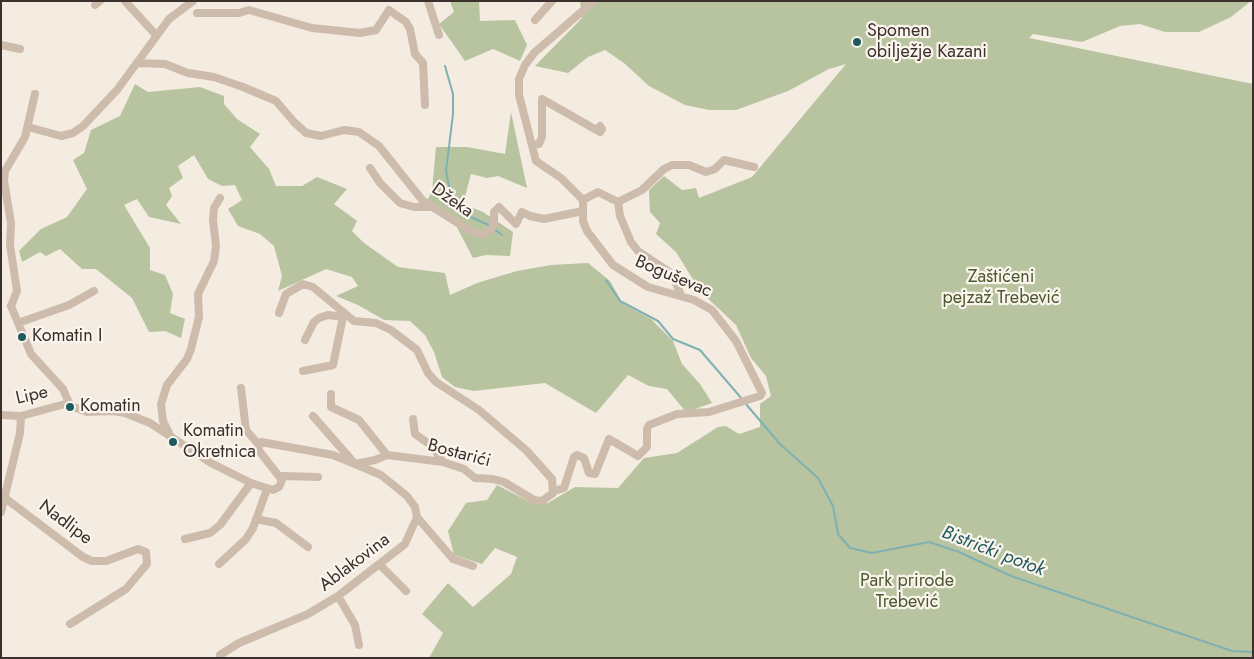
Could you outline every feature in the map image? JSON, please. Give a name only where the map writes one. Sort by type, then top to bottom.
[{"type":"street","points":[[125,1],[156,35]]},
{"type":"street","points":[[28,127],[55,136],[73,133],[93,117],[170,19],[193,1]]},
{"type":"street","points":[[248,1],[249,10]]},
{"type":"street","points":[[428,1],[439,34]]},
{"type":"street","points":[[535,20],[552,1]]},
{"type":"street","points":[[594,1],[546,41],[525,65],[520,79],[519,95],[536,161],[552,171],[583,200],[598,192],[618,202]]},
{"type":"street","points":[[197,12],[222,13],[249,10],[312,28],[360,33],[376,30],[389,10],[406,22],[410,29],[415,54],[423,63],[425,105]]},
{"type":"street","points":[[1,45],[20,49]]},
{"type":"street","name":"Džeka","points":[[136,63],[166,64],[188,73],[214,78],[242,87],[276,101],[294,122],[306,132],[321,136],[350,130],[367,136],[379,146],[423,201],[474,233],[484,234],[492,227],[494,212],[499,206],[516,224],[522,212],[544,219],[583,211]]},
{"type":"street","points":[[36,94],[28,127],[6,171],[4,181],[11,223],[10,245],[17,291],[11,306],[31,354],[63,389],[70,405],[87,412],[125,413],[150,423],[211,463],[251,483],[273,490],[282,483],[281,476],[260,452],[259,445],[246,430],[241,388]]},
{"type":"street","points":[[532,145],[538,144],[542,137],[542,99],[600,132],[602,129],[600,126]]},
{"type":"street","points":[[618,202],[642,190],[664,169],[672,165],[689,165],[706,172],[715,169],[724,160],[754,167]]},
{"type":"street","points":[[370,168],[380,183],[400,203],[414,207],[432,206]]},
{"type":"street","points":[[171,437],[163,421],[161,404],[167,385],[187,359],[191,349],[199,317],[198,294],[214,261],[216,246],[213,220],[214,208],[220,198]]},
{"type":"street","name":"Boguševac","points":[[554,491],[564,488],[574,458],[577,455],[584,458],[589,473],[595,474],[610,439],[638,456],[647,447],[646,430],[649,426],[677,414],[709,412],[750,400],[760,396],[762,393],[736,341],[712,310],[681,296],[648,287],[613,265],[587,231],[583,221],[583,200]]},
{"type":"street","points":[[618,202],[620,216],[631,242],[638,251],[668,271],[674,279],[681,296]]},
{"type":"street","points":[[1,243],[10,245]]},
{"type":"street","name":"Bostarići","points":[[279,313],[286,294],[303,284],[312,287],[343,315],[354,321],[376,324],[391,330],[412,346],[421,356],[428,373],[436,382],[464,398],[508,433],[550,476],[554,491],[548,498],[534,500],[504,482],[476,478],[464,469],[443,462],[387,455],[375,460],[355,464]]},
{"type":"street","points":[[18,323],[70,305],[94,291]]},
{"type":"street","points":[[1,305],[11,306]]},
{"type":"street","points":[[303,371],[333,365],[343,315],[328,315],[319,318],[314,322],[305,340]]},
{"type":"street","points":[[331,394],[331,407],[359,420],[387,455]]},
{"type":"street","name":"Lipe","points":[[1,415],[22,416],[50,407],[70,405]]},
{"type":"street","points":[[1,512],[20,433],[22,416]]},
{"type":"street","points":[[313,416],[355,464]]},
{"type":"street","points":[[413,419],[415,434],[432,446],[443,462]]},
{"type":"street","points":[[259,445],[267,442],[297,450],[334,455],[380,475],[407,496],[415,507],[417,517],[453,559],[473,566]]},
{"type":"street","points":[[281,476],[318,477]]},
{"type":"street","points":[[185,539],[210,533],[220,525],[251,483]]},
{"type":"street","points":[[219,564],[246,539],[267,489]]},
{"type":"street","name":"Nadlipe","points":[[4,496],[83,557],[92,561],[106,561],[138,549],[146,552],[147,564],[126,589],[70,624]]},
{"type":"street","name":"Ablakovina","points":[[220,655],[240,643],[308,614],[338,596],[405,544],[417,517]]},
{"type":"street","points":[[256,519],[276,523],[308,547]]},
{"type":"street","points":[[379,564],[406,591]]},
{"type":"street","points":[[338,596],[355,625],[359,645]]},
{"type":"green space","points":[[450,1],[479,1],[480,21],[515,20],[527,45],[520,61],[493,49],[465,61],[439,24],[454,12]]},
{"type":"green space","name":"Zaštićeni pejzaž Trebević","points":[[580,1],[1251,1],[1231,17],[1199,32],[1165,32],[1140,24],[1120,26],[1082,42],[1033,34],[1029,38],[1253,84],[1253,658],[429,658],[443,633],[422,614],[448,583],[473,607],[511,574],[517,557],[495,548],[482,564],[454,555],[448,531],[466,503],[487,500],[497,485],[528,501],[548,503],[575,487],[618,488],[644,458],[677,453],[718,427],[726,426],[739,434],[760,427],[760,404],[771,396],[766,376],[751,358],[736,325],[700,291],[676,252],[656,234],[660,223],[650,212],[649,190],[664,176],[682,190],[696,188],[699,198],[752,177],[846,64],[829,69],[788,91],[736,110],[709,110],[685,105],[649,86],[624,63],[605,50],[588,57],[568,73],[535,66],[582,18]]},
{"type":"green space","points":[[135,84],[148,92],[200,87],[224,96],[224,104],[237,119],[260,134],[250,147],[269,169],[276,186],[302,186],[317,177],[347,189],[334,204],[357,221],[352,231],[364,243],[398,267],[445,273],[450,295],[477,283],[517,271],[551,265],[588,263],[610,281],[623,304],[651,319],[673,341],[682,364],[700,384],[712,403],[686,412],[667,389],[649,386],[628,375],[596,413],[545,383],[474,391],[455,387],[442,377],[434,352],[425,335],[410,321],[384,320],[358,305],[336,296],[358,286],[352,277],[326,269],[278,291],[282,276],[274,246],[260,234],[238,226],[228,209],[242,200],[235,185],[222,186],[208,179],[194,155],[178,166],[183,178],[169,188],[172,196],[166,205],[181,224],[149,217],[137,199],[124,205],[150,248],[150,270],[165,275],[173,294],[170,313],[185,319],[181,338],[165,331],[149,332],[132,298],[96,269],[82,269],[60,249],[46,256],[40,252],[22,262],[19,251],[41,229],[67,217],[87,189],[73,160],[84,153],[91,130],[120,116]]},
{"type":"green space","points":[[511,112],[527,188],[498,176],[487,178],[471,174],[463,204],[483,212],[513,232],[510,256],[486,255],[473,258],[452,218],[424,207],[432,191],[436,147],[467,147],[505,154]]},
{"type":"waterway","name":"Bistrički potok","points":[[445,66],[453,94],[453,114],[446,171],[451,197],[459,212],[491,226]]},
{"type":"waterway","name":"Bistrički potok","points":[[494,229],[502,235]]},
{"type":"waterway","name":"Bistrički potok","points":[[606,280],[620,301],[658,321],[673,339],[700,350],[742,399]]},
{"type":"waterway","name":"Bistrički potok","points":[[745,403],[780,444],[818,478],[833,506],[838,534],[850,548],[872,553],[929,542],[959,552],[1011,576],[1232,651],[1253,652]]},
{"type":"place","name":"Spomen obilježje Kazani","points":[[857,42]]},
{"type":"place","name":"Komatin I","points":[[22,337]]},
{"type":"place","name":"Komatin","points":[[70,407]]},
{"type":"place","name":"Komatin Okretnica","points":[[173,442]]},
{"type":"park label","name":"Park prirode Trebević","points":[[907,592]]}]
